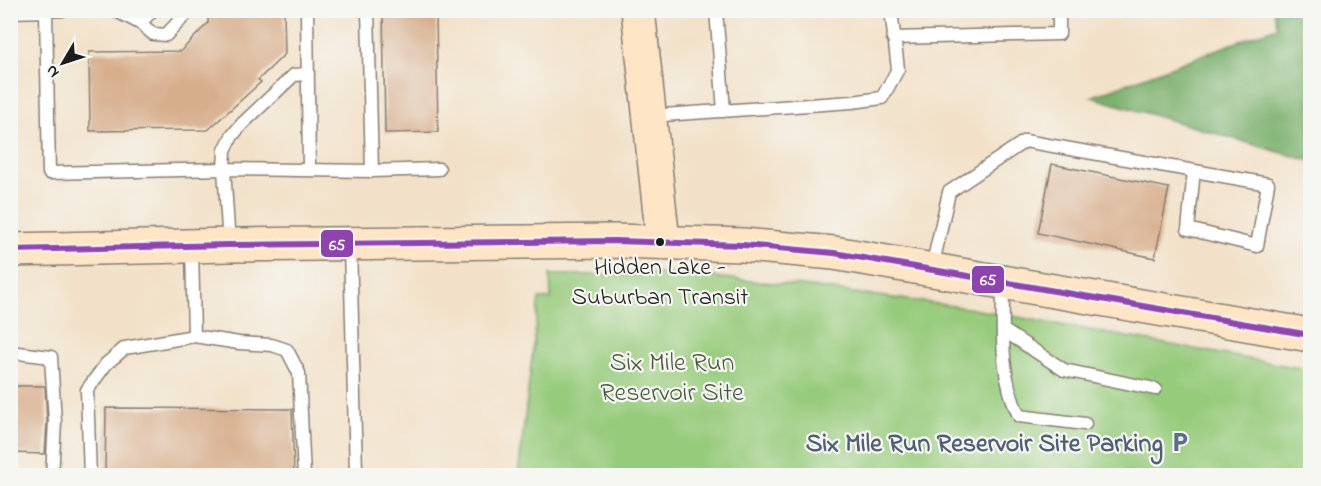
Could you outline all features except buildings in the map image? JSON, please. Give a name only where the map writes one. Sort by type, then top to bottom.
[{"type":"main road","points":[[638,10],[663,241]]},
{"type":"main road","points":[[10,250],[229,245],[663,241],[743,245],[834,253],[1311,335]]},
{"type":"lane","points":[[10,12],[63,10]]},
{"type":"lane","points":[[114,10],[153,34],[166,35],[190,10]]},
{"type":"lane","points":[[140,24],[153,10]]},
{"type":"lane","points":[[307,10],[309,170]]},
{"type":"lane","points":[[368,10],[372,171]]},
{"type":"lane","points":[[716,10],[724,111]]},
{"type":"lane","points":[[648,116],[882,98],[898,69],[891,10]]},
{"type":"lane","points":[[893,38],[1059,34],[1059,10]]},
{"type":"lane","points":[[46,11],[49,173],[224,169],[372,171],[439,169]]},
{"type":"lane","points":[[229,245],[225,150],[232,136],[242,124],[294,75],[308,74]]},
{"type":"lane","points":[[932,270],[949,192],[1025,141],[1268,184],[1257,246],[1188,230],[1194,171]]},
{"type":"lane","points":[[350,245],[356,472]]},
{"type":"lane","points":[[192,246],[194,336]]},
{"type":"lane","points":[[1003,283],[1003,352],[1011,399],[1019,416],[1085,424]]},
{"type":"lane","points":[[1003,330],[1064,370],[1155,389]]},
{"type":"lane","points":[[90,476],[87,390],[99,374],[125,348],[194,336],[272,345],[287,350],[299,373],[303,476]]},
{"type":"lane","points":[[10,352],[51,357],[55,422],[52,476]]},
{"type":"green space","points":[[1274,11],[1310,11],[1310,161],[1091,97],[1277,27]]},
{"type":"green space","name":"Six Mile Run Reservoir Site","points":[[683,274],[802,286],[961,307],[1310,370],[1310,475],[518,476],[539,299],[551,299],[550,275]]},
{"type":"transit line","name":"65","points":[[10,250],[615,241],[743,245],[834,253],[1310,335]]},
{"type":"place","name":"Hidden Lake - Suburban Transit","points":[[660,242]]},
{"type":"place","name":"Six Mile Run Reservoir Site Parking","points":[[1180,442]]}]
